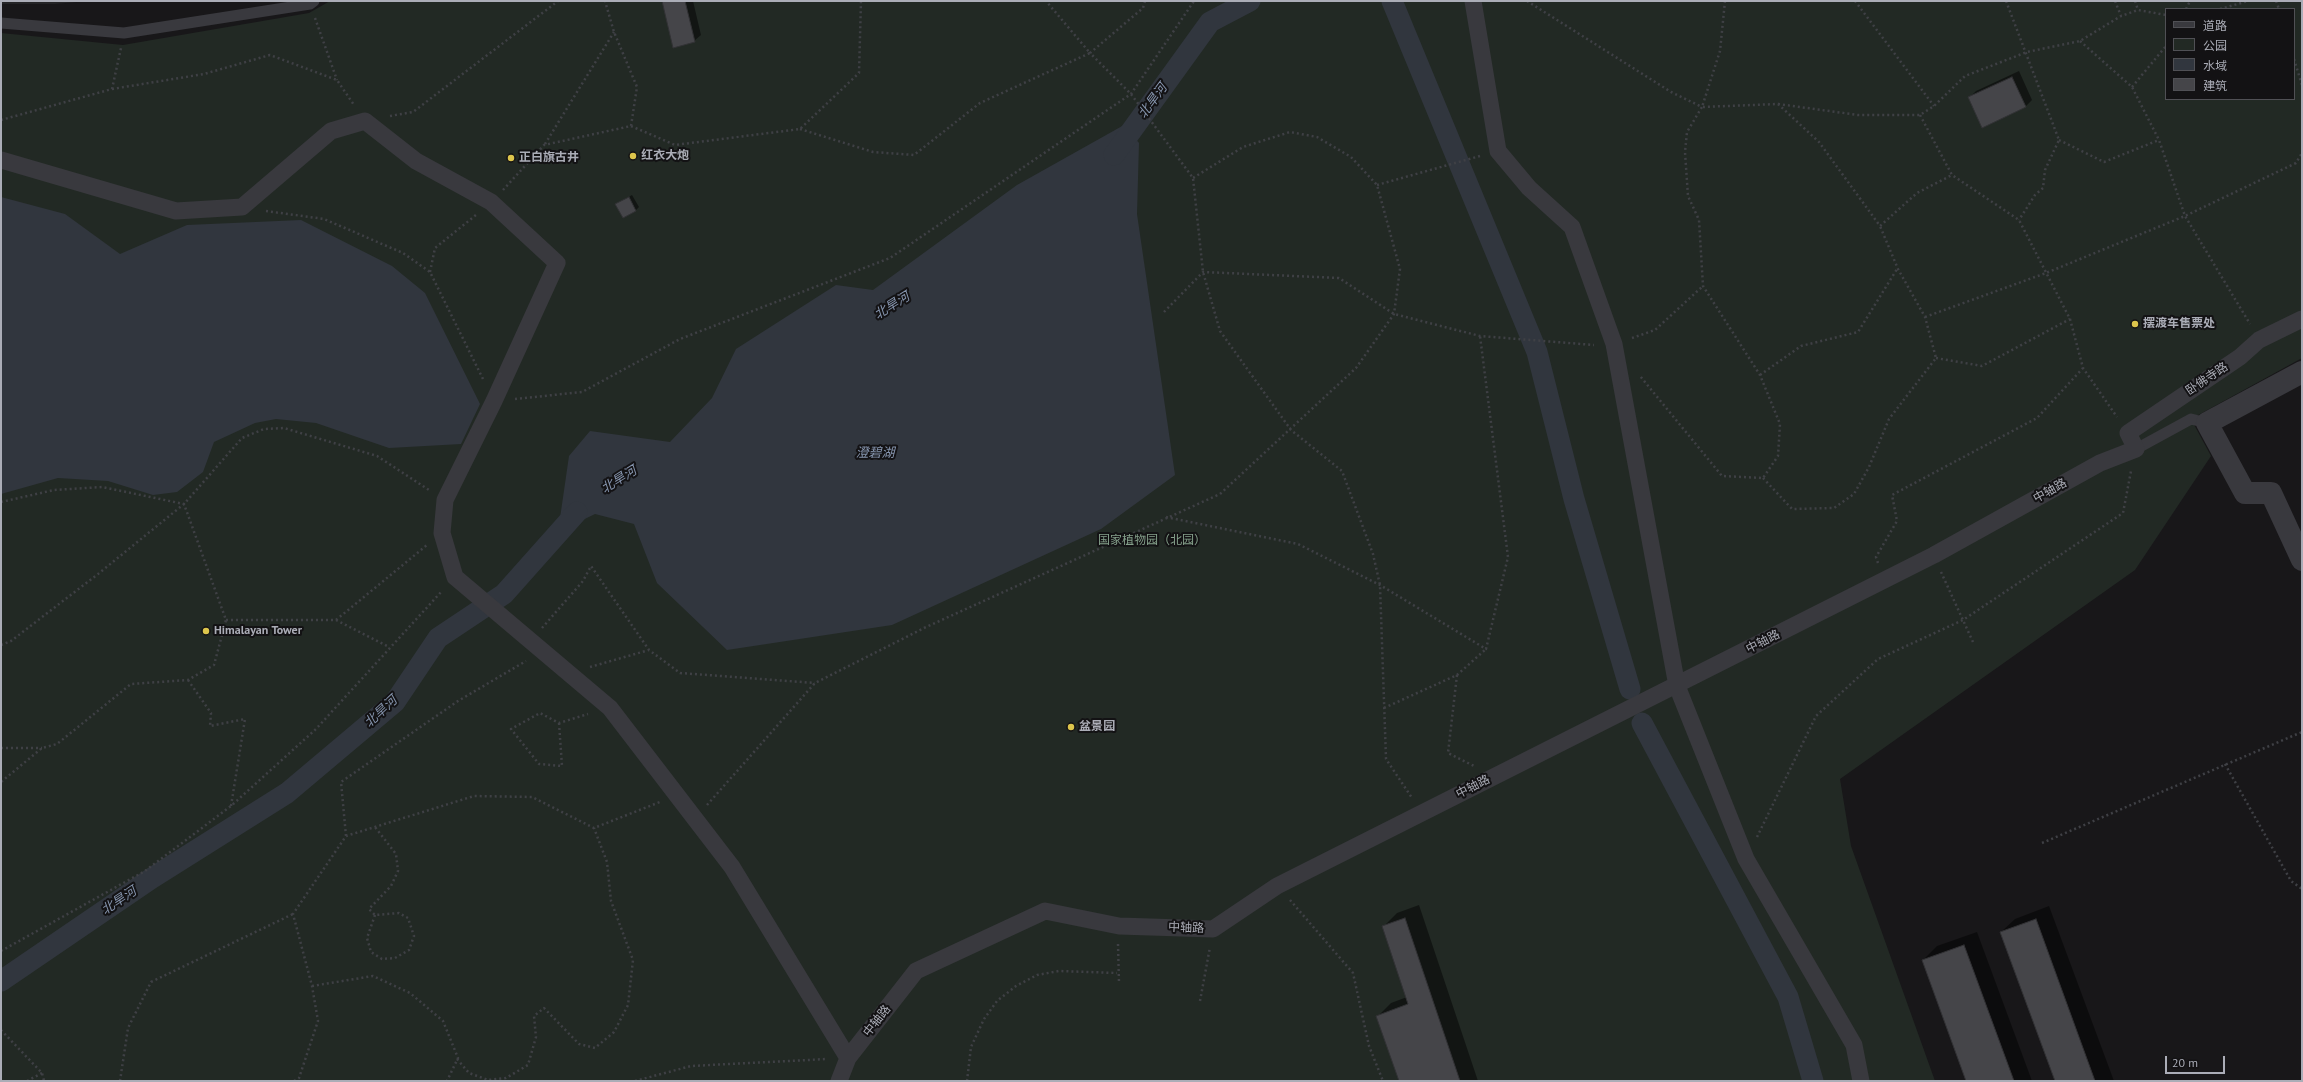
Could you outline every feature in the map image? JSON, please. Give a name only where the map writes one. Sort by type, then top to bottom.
[{"type":"street","points":[[1474,1],[1498,151],[1529,188],[1572,227],[1614,344],[1677,686],[1746,859],[1854,1045],[1861,1081]]},
{"type":"street","points":[[1,160],[176,212],[242,207],[331,131],[365,121],[416,161],[491,202],[557,263],[494,401],[445,500],[442,533],[455,578],[535,647],[569,672],[610,708],[732,867],[848,1058]]},
{"type":"street","name":"卧佛寺路","points":[[2128,433],[2240,357],[2260,340],[2302,319]]},
{"type":"street","points":[[2302,372],[2207,423],[2245,493],[2271,493],[2302,560]]},
{"type":"street","points":[[2128,433],[2136,449]]},
{"type":"street","name":"中轴路","points":[[839,1081],[848,1058],[916,970],[1045,911],[1119,926],[1213,929],[1278,886],[1934,555],[2100,463],[2136,449]]},
{"type":"lane","points":[[1,23],[124,33],[312,2]]},
{"type":"lane","points":[[2136,449],[2191,419],[2207,423]]},
{"type":"path","points":[[312,2],[337,80],[365,121],[413,112],[558,1]]},
{"type":"path","points":[[605,1],[614,32],[637,87],[631,126]]},
{"type":"path","points":[[800,129],[858,73],[861,1]]},
{"type":"path","points":[[1046,1],[1090,53],[1131,94],[1193,178],[1203,272],[1220,331],[1291,430],[1342,471],[1374,554],[1380,585],[1386,760],[1422,813]]},
{"type":"path","points":[[544,145],[631,126],[675,145],[800,129],[873,152],[914,155],[980,103],[1090,53],[1143,8],[1145,1]]},
{"type":"path","points":[[242,207],[324,219],[403,253],[430,272],[494,401],[582,392],[680,339],[890,258],[1131,94],[1194,1]]},
{"type":"path","points":[[1527,1],[1671,92],[1702,108],[1778,104],[1858,115],[1920,114],[1934,106],[1965,76],[2027,52],[2080,41],[2121,16],[2138,10],[2165,15]]},
{"type":"path","points":[[1725,1],[1720,51],[1702,108],[1687,132],[1685,152],[1688,196],[1699,220],[1703,286],[1760,375],[1780,424],[1778,456],[1763,478]]},
{"type":"path","points":[[1855,1],[1934,106]]},
{"type":"path","points":[[2006,1],[2027,52],[2059,140],[2104,162],[2159,140]]},
{"type":"path","points":[[2115,1],[2121,16]]},
{"type":"path","points":[[2135,1],[2138,10]]},
{"type":"path","points":[[2224,8],[2248,1]]},
{"type":"path","points":[[430,272],[435,248],[491,202],[544,145],[614,32]]},
{"type":"path","points":[[112,89],[124,33]]},
{"type":"path","points":[[2080,41],[2132,88],[2159,140],[2185,216],[2260,340]]},
{"type":"path","points":[[2132,88],[2165,47]]},
{"type":"path","points":[[1,120],[112,89],[204,74],[270,55],[337,80]]},
{"type":"path","points":[[2295,62],[2302,85]]},
{"type":"path","points":[[1778,104],[1819,142],[1880,226],[1898,269],[1925,317],[1936,358]]},
{"type":"path","points":[[1920,114],[1952,175],[2019,220],[2070,319],[2084,368],[2128,433]]},
{"type":"path","points":[[694,819],[814,683],[924,628],[1166,517],[1220,494],[1291,430],[1356,368],[1394,314],[1400,268],[1376,185],[1351,157],[1317,137],[1290,132],[1243,147],[1193,178]]},
{"type":"path","points":[[2019,220],[2035,195],[2043,188],[2045,170],[2059,140]]},
{"type":"path","points":[[1376,185],[1498,151]]},
{"type":"path","points":[[1925,317],[2046,273],[2185,216],[2296,163],[2302,153]]},
{"type":"path","points":[[1880,226],[1917,193],[1952,175]]},
{"type":"path","points":[[1760,375],[1801,346],[1858,332],[1898,269]]},
{"type":"path","points":[[1164,312],[1203,272],[1339,278],[1394,314],[1480,336],[1600,346],[1614,344],[1655,330],[1703,286]]},
{"type":"path","points":[[1936,358],[1982,366],[2070,319]]},
{"type":"path","points":[[1384,708],[1457,675],[1486,649],[1508,557],[1480,336]]},
{"type":"path","points":[[1639,374],[1722,476],[1763,478],[1792,509],[1834,508],[1854,494],[1869,467],[1889,419],[1936,358]]},
{"type":"path","points":[[1883,580],[1876,557],[1897,521],[1892,495],[2037,418],[2084,368]]},
{"type":"path","points":[[1,645],[11,641],[98,574],[184,504],[242,438],[264,429],[284,428],[377,456],[445,500]]},
{"type":"path","points":[[1746,859],[1816,716],[1878,659],[1963,620],[2123,513],[2136,449]]},
{"type":"path","points":[[1,502],[54,490],[102,487],[184,504]]},
{"type":"path","points":[[1,748],[42,748],[58,744],[130,684],[188,680],[214,666],[226,620],[184,504]]},
{"type":"path","points":[[1166,517],[1298,544],[1380,585],[1486,649]]},
{"type":"path","points":[[336,620],[442,533]]},
{"type":"path","points":[[1934,555],[1974,642]]},
{"type":"path","points":[[346,836],[341,782],[535,647],[583,581],[591,566],[649,650],[680,673],[814,683]]},
{"type":"path","points":[[1,952],[145,871],[231,806],[316,729],[455,578]]},
{"type":"path","points":[[226,620],[336,620],[389,648]]},
{"type":"path","points":[[569,672],[649,650]]},
{"type":"path","points":[[1457,675],[1448,753],[1495,776]]},
{"type":"path","points":[[188,680],[211,713],[210,726],[245,719],[231,806]]},
{"type":"path","points":[[559,724],[562,766],[539,764],[511,730],[540,713],[559,724],[610,708]]},
{"type":"path","points":[[2042,843],[2302,732]]},
{"type":"path","points":[[1,782],[42,748]]},
{"type":"path","points":[[2226,764],[2291,881],[2302,889]]},
{"type":"path","points":[[120,1081],[128,1028],[151,982],[293,914],[346,836],[474,796],[532,797],[594,828],[607,862],[611,901],[633,960],[628,1005],[614,1032],[595,1048],[579,1044],[544,1008],[534,1016],[536,1037],[528,1065],[506,1078],[488,1080],[469,1073],[457,1059],[443,1021],[410,993],[373,976],[312,986]]},
{"type":"path","points":[[594,828],[677,796]]},
{"type":"path","points":[[374,915],[369,909],[391,886],[398,871],[396,854],[375,827]]},
{"type":"path","points":[[1278,886],[1353,973],[1369,1046],[1383,1081]]},
{"type":"path","points":[[399,913],[408,918],[414,936],[409,950],[394,958],[382,959],[371,952],[367,938],[374,915],[399,913]]},
{"type":"path","points":[[293,914],[312,986],[318,1021],[299,1078],[294,1081]]},
{"type":"path","points":[[1119,926],[1117,973],[1119,983]]},
{"type":"path","points":[[1200,1001],[1213,929]]},
{"type":"path","points":[[967,1081],[971,1047],[984,1019],[997,1001],[1016,986],[1037,975],[1059,971],[1117,973]]},
{"type":"path","points":[[1,1030],[42,1073],[44,1081]]},
{"type":"path","points":[[635,1081],[691,1066],[848,1058]]},
{"type":"path","points":[[447,1081],[457,1059]]},
{"type":"path","points":[[27,1081],[42,1073]]},
{"type":"shaded area","points":[[1,1],[87,1],[55,4],[1,4]]},
{"type":"green space","name":"国家植物园（北园）","points":[[330,1],[2302,1],[2302,358],[2191,419],[2211,456],[2135,570],[1840,779],[1851,846],[1935,1081],[1,1081],[1,33],[123,45],[309,13]]},
{"type":"water","name":"澄碧湖","points":[[1124,125],[1139,143],[1137,214],[1175,475],[1101,529],[892,625],[727,650],[657,583],[634,524],[595,514],[558,532],[569,456],[590,431],[670,442],[712,398],[736,349],[836,285],[873,290],[1017,185]]},
{"type":"water","points":[[1,197],[65,214],[120,254],[187,225],[301,220],[392,266],[425,293],[480,404],[461,444],[389,448],[316,423],[276,419],[255,423],[214,442],[203,472],[177,492],[153,495],[108,481],[58,478],[1,494]]},
{"type":"building","points":[[662,1],[685,1],[695,42],[673,48]]},
{"type":"building","points":[[2012,77],[2026,107],[1982,128],[1968,97]]},
{"type":"building","points":[[629,197],[636,211],[623,218],[615,204]]},
{"type":"building","points":[[1405,918],[1460,1081],[1399,1081],[1376,1016],[1408,1004],[1382,926]]},
{"type":"building","points":[[2036,919],[2095,1081],[2055,1081],[2000,932]]},
{"type":"building","points":[[1964,945],[2014,1081],[1966,1081],[1922,960]]},
{"type":"waterway","name":"北旱河","points":[[1114,155],[1210,22],[1250,1]]},
{"type":"waterway","points":[[1392,1],[1537,352],[1574,499],[1630,689]]},
{"type":"waterway","name":"北旱河","points":[[1,981],[152,878],[287,793],[395,702],[438,638],[504,594],[577,512]]},
{"type":"waterway","points":[[1642,723],[1788,997],[1813,1081]]},
{"type":"place","name":"红衣大炮","points":[[633,156]]},
{"type":"place","name":"正白旗古井","points":[[511,158]]},
{"type":"place","name":"摆渡车售票处","points":[[2135,324]]},
{"type":"place","name":"Himalayan Tower","points":[[206,631]]},
{"type":"place","name":"盆景园","points":[[1071,727]]}]
